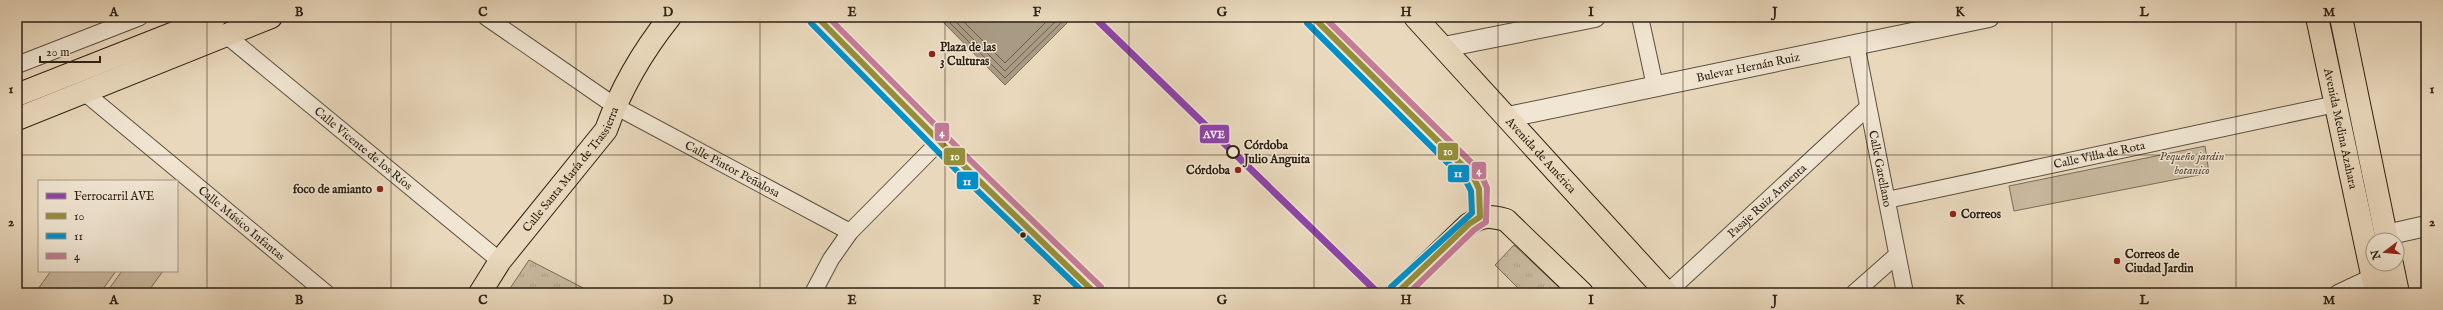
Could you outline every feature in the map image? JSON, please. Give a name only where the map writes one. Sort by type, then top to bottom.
[{"type":"main road","points":[[17,95],[221,26],[272,17]]},
{"type":"main road","name":"Calle Santa María de Trassierra","points":[[653,39],[658,17]]},
{"type":"main road","name":"Calle Santa María de Trassierra","points":[[480,293],[500,261],[606,130],[615,106],[635,66],[670,17]]},
{"type":"main road","points":[[817,17],[940,141],[1095,293]]},
{"type":"main road","name":"Avenida de América","points":[[1415,17],[1508,117],[1667,293]]},
{"type":"main road","name":"Avenida Medina Azahara","points":[[2317,17],[2374,285]]},
{"type":"main road","name":"Avenida Medina Azahara","points":[[2341,17],[2386,232]]},
{"type":"main road","points":[[17,119],[84,92],[221,26]]},
{"type":"main road","points":[[1397,293],[1469,224],[1480,217],[1490,216],[1506,220],[1582,293]]},
{"type":"main road","points":[[2394,272],[2398,293]]},
{"type":"street","points":[[17,65],[140,17]]},
{"type":"street","name":"Calle Pintor Peñalosa","points":[[486,17],[615,106],[850,232]]},
{"type":"street","points":[[1444,47],[1595,17]]},
{"type":"street","points":[[1640,17],[1654,86]]},
{"type":"street","name":"Bulevar Hernán Ruiz","points":[[1508,117],[1989,17]]},
{"type":"street","name":"Calle Vicente de los Ríos","points":[[221,26],[500,261]]},
{"type":"street","name":"Calle Garellano","points":[[1856,44],[1867,108],[1905,293]]},
{"type":"street","name":"Calle Músico Infantas","points":[[84,92],[326,293]]},
{"type":"street","name":"Calle Villa de Rota","points":[[1887,200],[2336,104]]},
{"type":"street","name":"Pasaje Ruiz Armenta","points":[[1667,293],[1867,108]]},
{"type":"street","points":[[813,293],[831,259],[850,232],[940,141]]},
{"type":"street","points":[[2405,232],[2426,226]]},
{"type":"street","points":[[1854,293],[1896,255]]},
{"type":"street","points":[[2338,293],[2374,285],[2398,293]]},
{"type":"green space","name":"Pequeño jardin botanico","points":[[2205,146],[2209,173],[2014,211],[2009,186]]},
{"type":"green space","points":[[1514,245],[1565,293],[1523,293],[1495,265]]},
{"type":"green space","points":[[529,260],[593,293],[507,293]]},
{"type":"green space","points":[[50,272],[115,272],[100,293],[35,293]]},
{"type":"green space","points":[[121,272],[162,272],[147,293],[106,293]]},
{"type":"water","points":[[948,17],[1073,17],[1005,85],[943,22]]},
{"type":"rail line","name":"AVE","points":[[1094,17],[1378,293]]},
{"type":"transit line","name":"10","points":[[817,17],[965,167],[1095,293]]},
{"type":"transit line","name":"4","points":[[828,17],[971,161],[1101,287]]},
{"type":"transit line","name":"10","points":[[1313,17],[1473,176],[1479,189],[1480,217],[1469,224],[1397,293]]},
{"type":"transit line","name":"4","points":[[1324,17],[1479,170],[1487,188],[1486,222],[1474,230],[1409,293]]},
{"type":"transit line","name":"11","points":[[811,23],[959,173],[1084,293]]},
{"type":"transit line","name":"11","points":[[1307,23],[1466,181],[1471,191],[1472,213],[1391,287]]},
{"type":"place","name":"Plaza de las 3 Culturas","points":[[932,54]]},
{"type":"place","name":"Córdoba Julio Anguita","points":[[1233,152]]},
{"type":"place","name":"Córdoba","points":[[1238,170]]},
{"type":"place","name":"foco de amianto","points":[[380,189]]},
{"type":"place","name":"Correos","points":[[1953,214]]},
{"type":"place","name":"Correos de Ciudad Jardin","points":[[2117,261]]}]
